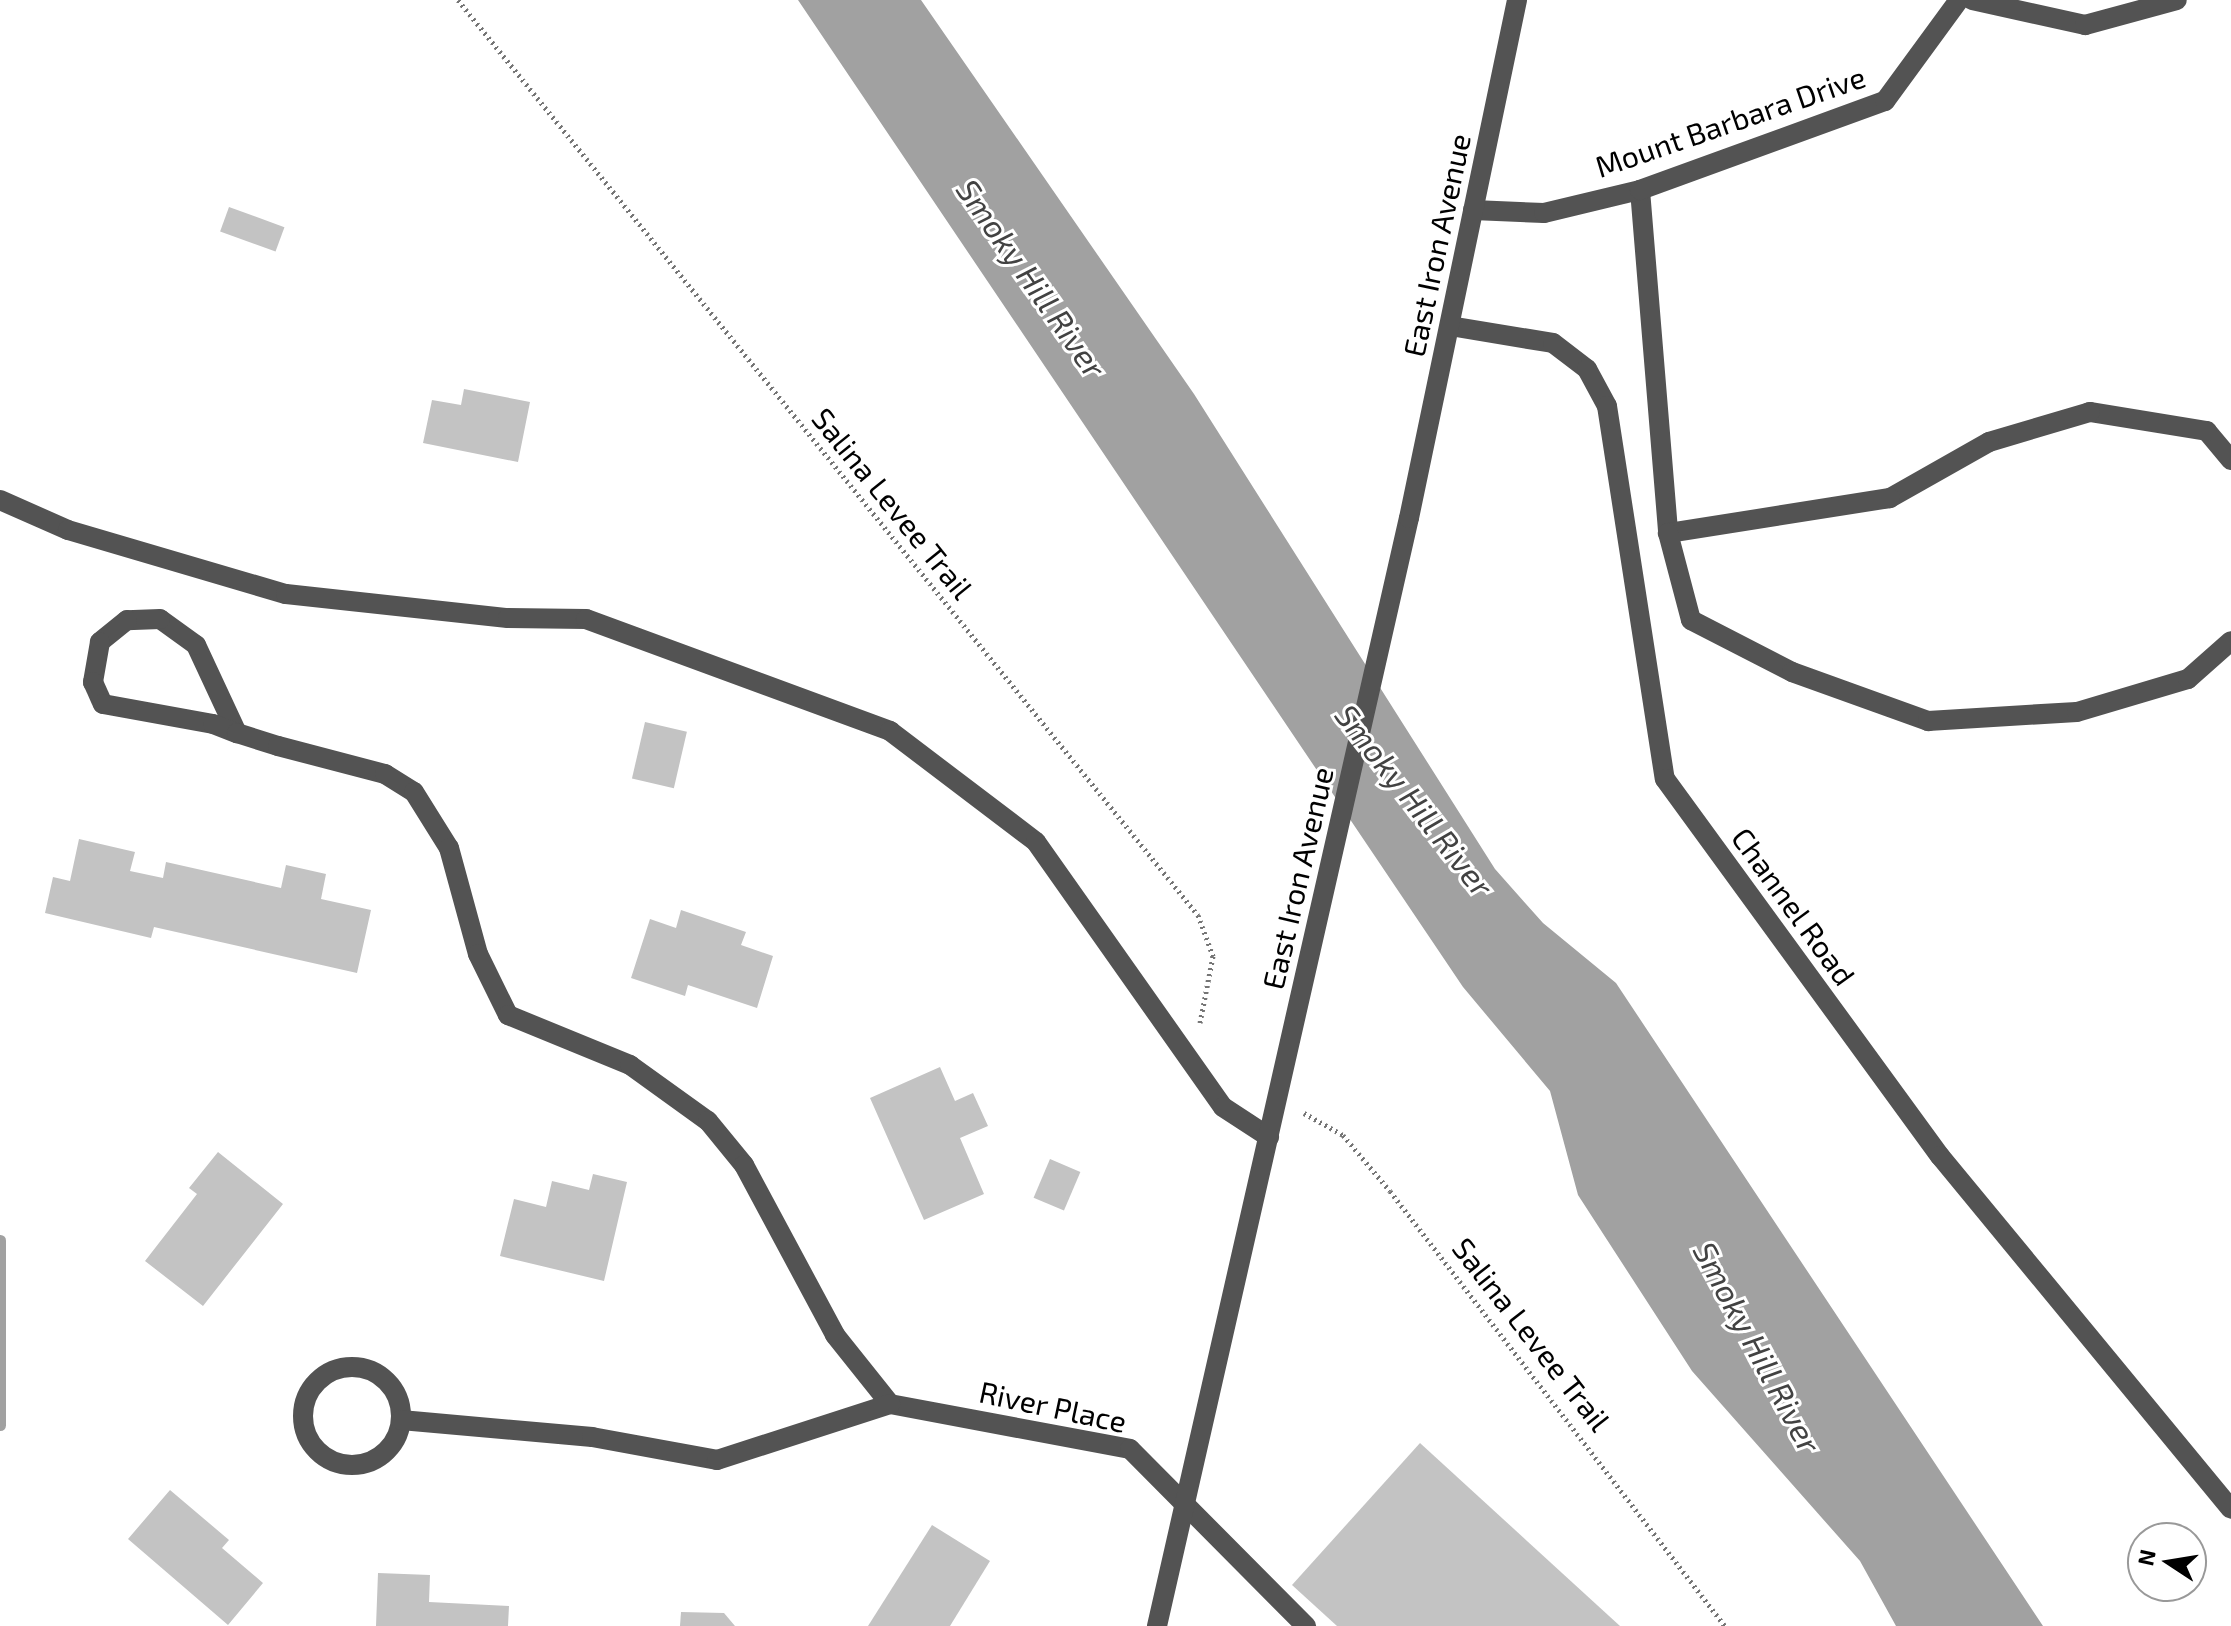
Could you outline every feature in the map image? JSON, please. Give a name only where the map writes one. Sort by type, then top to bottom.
[{"type":"street","name":"East Iron Avenue","points":[[1157,1626],[1409,518],[1517,0]]},
{"type":"street","name":"Mount Barbara Drive","points":[[1473,210],[1544,213],[1640,190],[1885,101],[1959,0]]},
{"type":"street","points":[[1972,0],[2085,25],[2177,0]]},
{"type":"street","points":[[1640,190],[1668,533],[1691,620],[1792,672],[1928,721],[2077,712],[2188,679],[2231,641]]},
{"type":"street","name":"Channel Road","points":[[1450,326],[1553,343],[1587,369],[1607,406],[1665,779],[1940,1156],[2231,1509]]},
{"type":"street","points":[[1668,533],[1890,498],[1989,442],[2090,412],[2207,431],[2231,460]]},
{"type":"street","points":[[0,500],[68,530],[286,594],[480,616],[586,619],[890,731],[1036,842],[1223,1107],[1269,1137]]},
{"type":"street","points":[[237,733],[196,645],[160,619],[127,620],[100,642],[93,682],[103,704],[237,733],[385,774],[414,792],[449,848],[478,954],[508,1015],[630,1065],[708,1121],[744,1165],[835,1335],[890,1404],[717,1460],[592,1437],[401,1420]]},
{"type":"street","points":[[355,1367],[389,1384],[401,1420],[384,1454],[348,1466],[314,1449],[302,1413],[319,1379],[355,1367]]},
{"type":"street","name":"River Place","points":[[890,1404],[1130,1449],[1306,1626]]},
{"type":"path","name":"Salina Levee Trail","points":[[458,0],[1198,915],[1213,956],[1193,1064]]},
{"type":"path","name":"Salina Levee Trail","points":[[1277,1098],[1343,1135],[1390,1191],[1725,1626]]},
{"type":"water","name":"Smoky Hill River","points":[[798,0],[921,0],[1194,394],[1495,869],[1543,923],[1616,983],[2043,1626],[1896,1626],[1860,1561],[1692,1371],[1578,1195],[1550,1091],[1463,987]]},
{"type":"building","points":[[229,207],[284,227],[276,252],[220,231]]},
{"type":"building","points":[[464,389],[530,402],[518,462],[423,443],[432,400],[461,405]]},
{"type":"building","points":[[645,722],[687,732],[674,788],[632,779]]},
{"type":"building","points":[[79,839],[135,852],[130,871],[163,878],[166,862],[281,888],[286,865],[326,874],[321,899],[371,910],[357,973],[154,927],[151,938],[45,913],[53,877],[70,881]]},
{"type":"building","points":[[681,910],[746,932],[741,945],[773,956],[757,1008],[688,985],[685,996],[631,978],[650,919],[676,928]]},
{"type":"building","points":[[940,1067],[955,1101],[973,1093],[988,1126],[960,1138],[984,1194],[924,1220],[870,1098]]},
{"type":"building","points":[[218,1152],[283,1204],[203,1306],[145,1261],[197,1194],[189,1188]]},
{"type":"building","points":[[1050,1159],[1080,1172],[1064,1211],[1034,1198]]},
{"type":"building","points":[[593,1174],[627,1182],[604,1281],[500,1256],[514,1199],[546,1207],[552,1181],[589,1190]]},
{"type":"building","points":[[1420,1443],[1620,1626],[1337,1626],[1292,1585]]},
{"type":"building","points":[[170,1490],[229,1540],[222,1548],[263,1583],[228,1625],[128,1539]]},
{"type":"building","points":[[932,1525],[990,1561],[950,1626],[868,1626]]},
{"type":"building","points":[[378,1573],[430,1575],[429,1602],[509,1606],[508,1626],[376,1626]]},
{"type":"building","points":[[681,1612],[724,1613],[735,1626],[680,1626]]},
{"type":"waterway","points":[[0,1240],[0,1425]]}]
